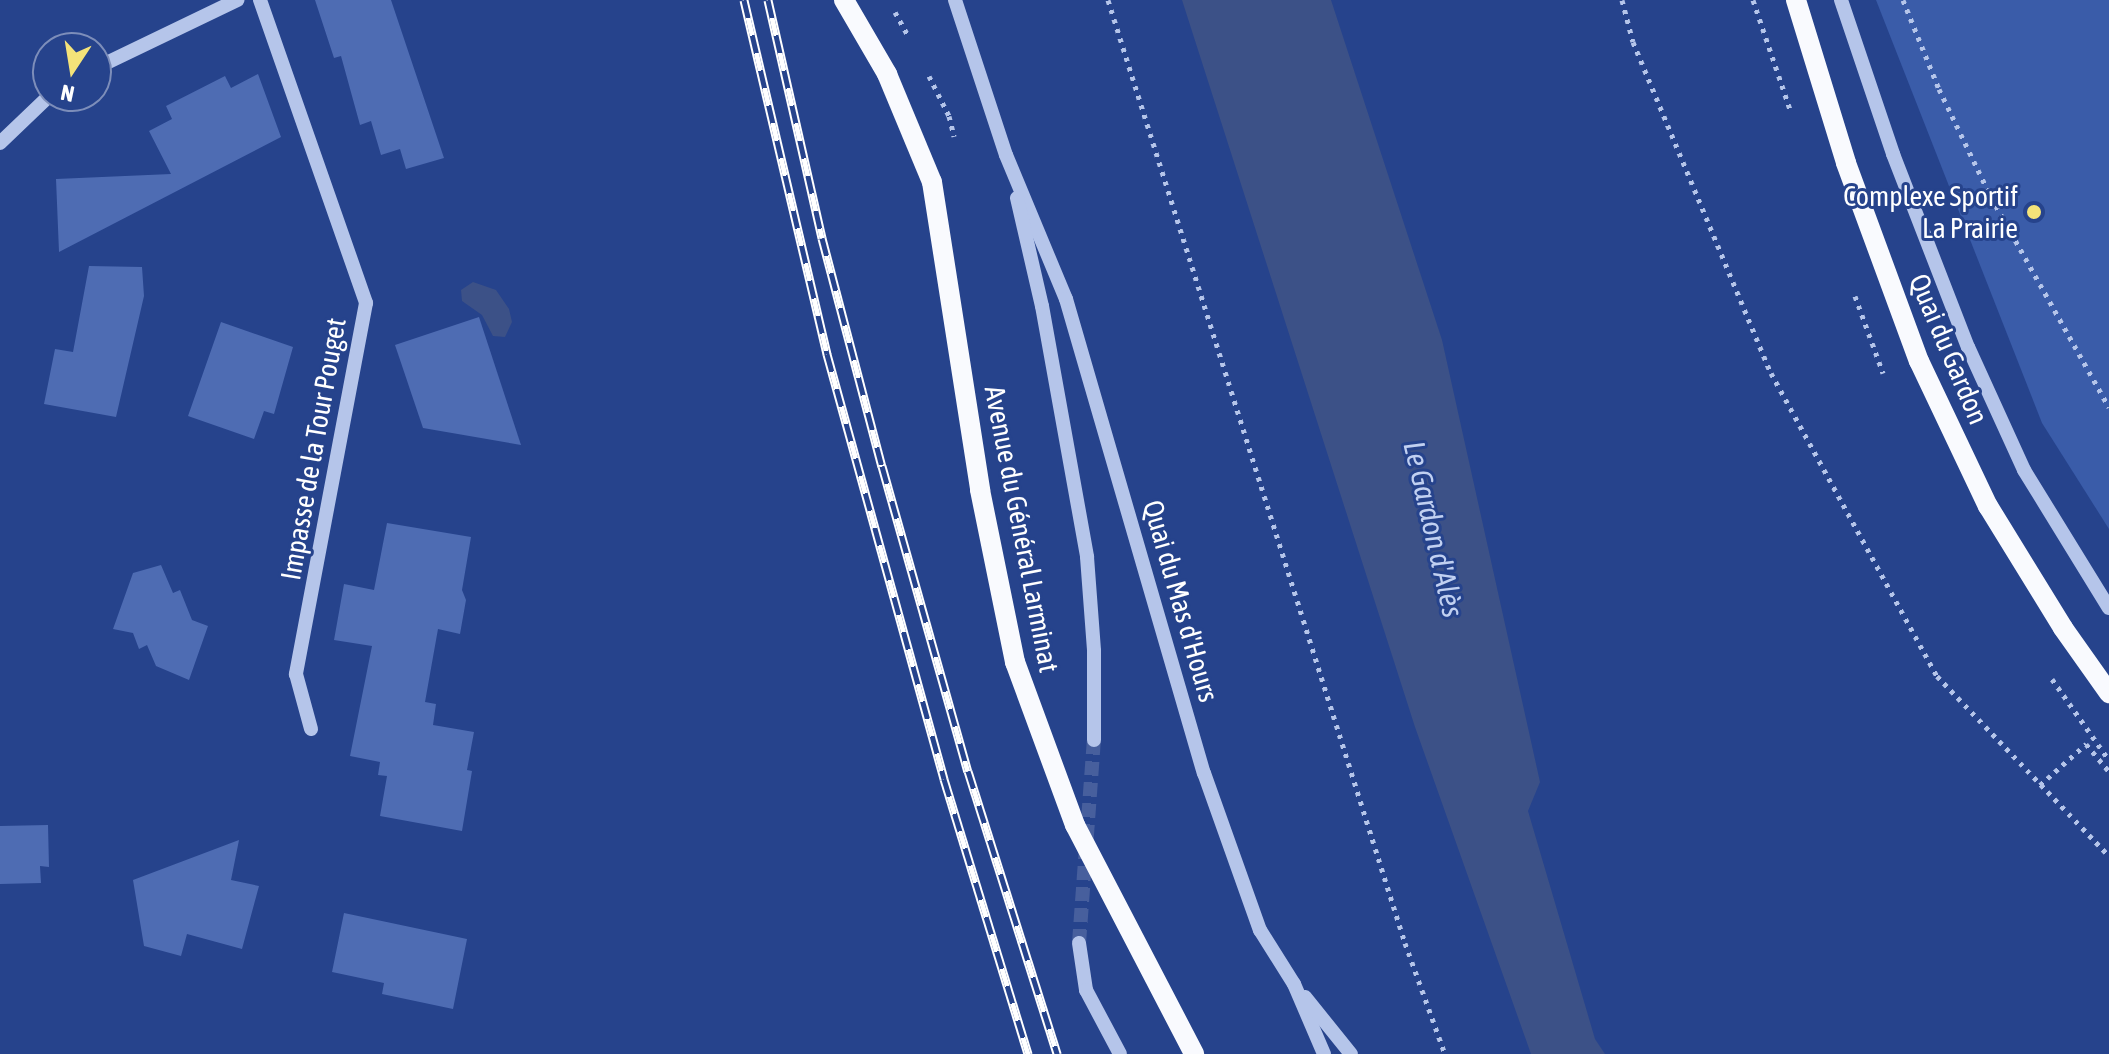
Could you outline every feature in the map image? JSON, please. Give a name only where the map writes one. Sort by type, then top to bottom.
[{"type":"main road","name":"Avenue du Général Larminat","points":[[844,0],[887,74],[932,182],[980,490],[1015,662],[1075,825],[1194,1054]]},
{"type":"main road","name":"Quai du Gardon","points":[[1796,0],[1846,163],[1919,361],[1988,506],[2063,628],[2109,693]]},
{"type":"street","points":[[112,60],[237,0]]},
{"type":"street","name":"Impasse de la Tour Pouget","points":[[260,0],[366,303],[296,674],[311,729]]},
{"type":"street","name":"Quai du Mas d'Hours","points":[[955,0],[1006,155],[1066,299],[1204,773],[1260,930],[1294,984],[1324,1054]]},
{"type":"street","points":[[1841,0],[1893,154],[1968,347],[2024,470],[2109,608]]},
{"type":"street","points":[[0,143],[32,112]]},
{"type":"street","name":"Quai du Mas d'Hours","points":[[1006,155],[1042,306],[1087,557],[1094,651],[1094,740]]},
{"type":"street","points":[[1079,943],[1086,990],[1120,1054]]},
{"type":"street","points":[[1294,984],[1351,1054]]},
{"type":"path","points":[[1108,0],[1405,943],[1445,1054]]},
{"type":"path","points":[[1622,0],[1633,42],[1771,373],[1937,676],[2109,856]]},
{"type":"path","points":[[1903,0],[1939,89],[1991,197],[2109,407]]},
{"type":"path","points":[[2040,785],[2086,744],[2109,771]]},
{"type":"shaded area","name":"Complexe Sportif La Prairie","points":[[1876,0],[2109,0],[2109,529],[2042,423]]},
{"type":"water","name":"Le Gardon d'Alès","points":[[1182,0],[1331,0],[1442,340],[1540,782],[1528,811],[1595,1039],[1605,1054],[1531,1054],[1415,727]]},
{"type":"water","points":[[473,282],[496,290],[509,309],[512,322],[505,337],[493,336],[482,315],[462,301],[461,290]]},
{"type":"building","points":[[315,0],[391,0],[444,158],[406,169],[400,149],[381,155],[371,121],[360,125],[341,56],[334,58]]},
{"type":"building","points":[[258,74],[281,137],[59,252],[56,179],[171,174],[149,131],[172,119],[166,106],[225,76],[231,88]]},
{"type":"building","points":[[89,266],[142,267],[144,296],[116,417],[44,404],[55,349],[73,352]]},
{"type":"building","points":[[479,317],[521,445],[423,428],[395,345]]},
{"type":"building","points":[[221,322],[293,347],[274,414],[264,411],[254,439],[188,416]]},
{"type":"building","points":[[387,523],[471,537],[462,590],[466,600],[460,634],[438,629],[425,702],[436,704],[433,725],[474,732],[467,770],[472,771],[462,831],[380,816],[387,776],[378,775],[380,762],[350,756],[372,646],[334,640],[344,584],[374,590]]},
{"type":"building","points":[[161,565],[173,593],[180,590],[192,620],[208,626],[189,680],[156,666],[147,645],[139,649],[133,633],[113,629],[133,573]]},
{"type":"building","points":[[48,825],[49,867],[40,866],[41,883],[0,884],[0,826]]},
{"type":"building","points":[[239,840],[231,880],[259,886],[242,949],[187,934],[181,956],[144,946],[133,880]]},
{"type":"building","points":[[344,913],[467,939],[453,1009],[382,994],[384,983],[332,972]]},
{"type":"tunnel","points":[[1079,943],[1094,740]]},
{"type":"railway","points":[[744,0],[827,354],[944,779],[1028,1054]]},
{"type":"railway","points":[[768,0],[822,238],[882,466],[968,771],[1057,1054]]},
{"type":"place","name":"Complexe Sportif La Prairie","points":[[2034,212]]}]
